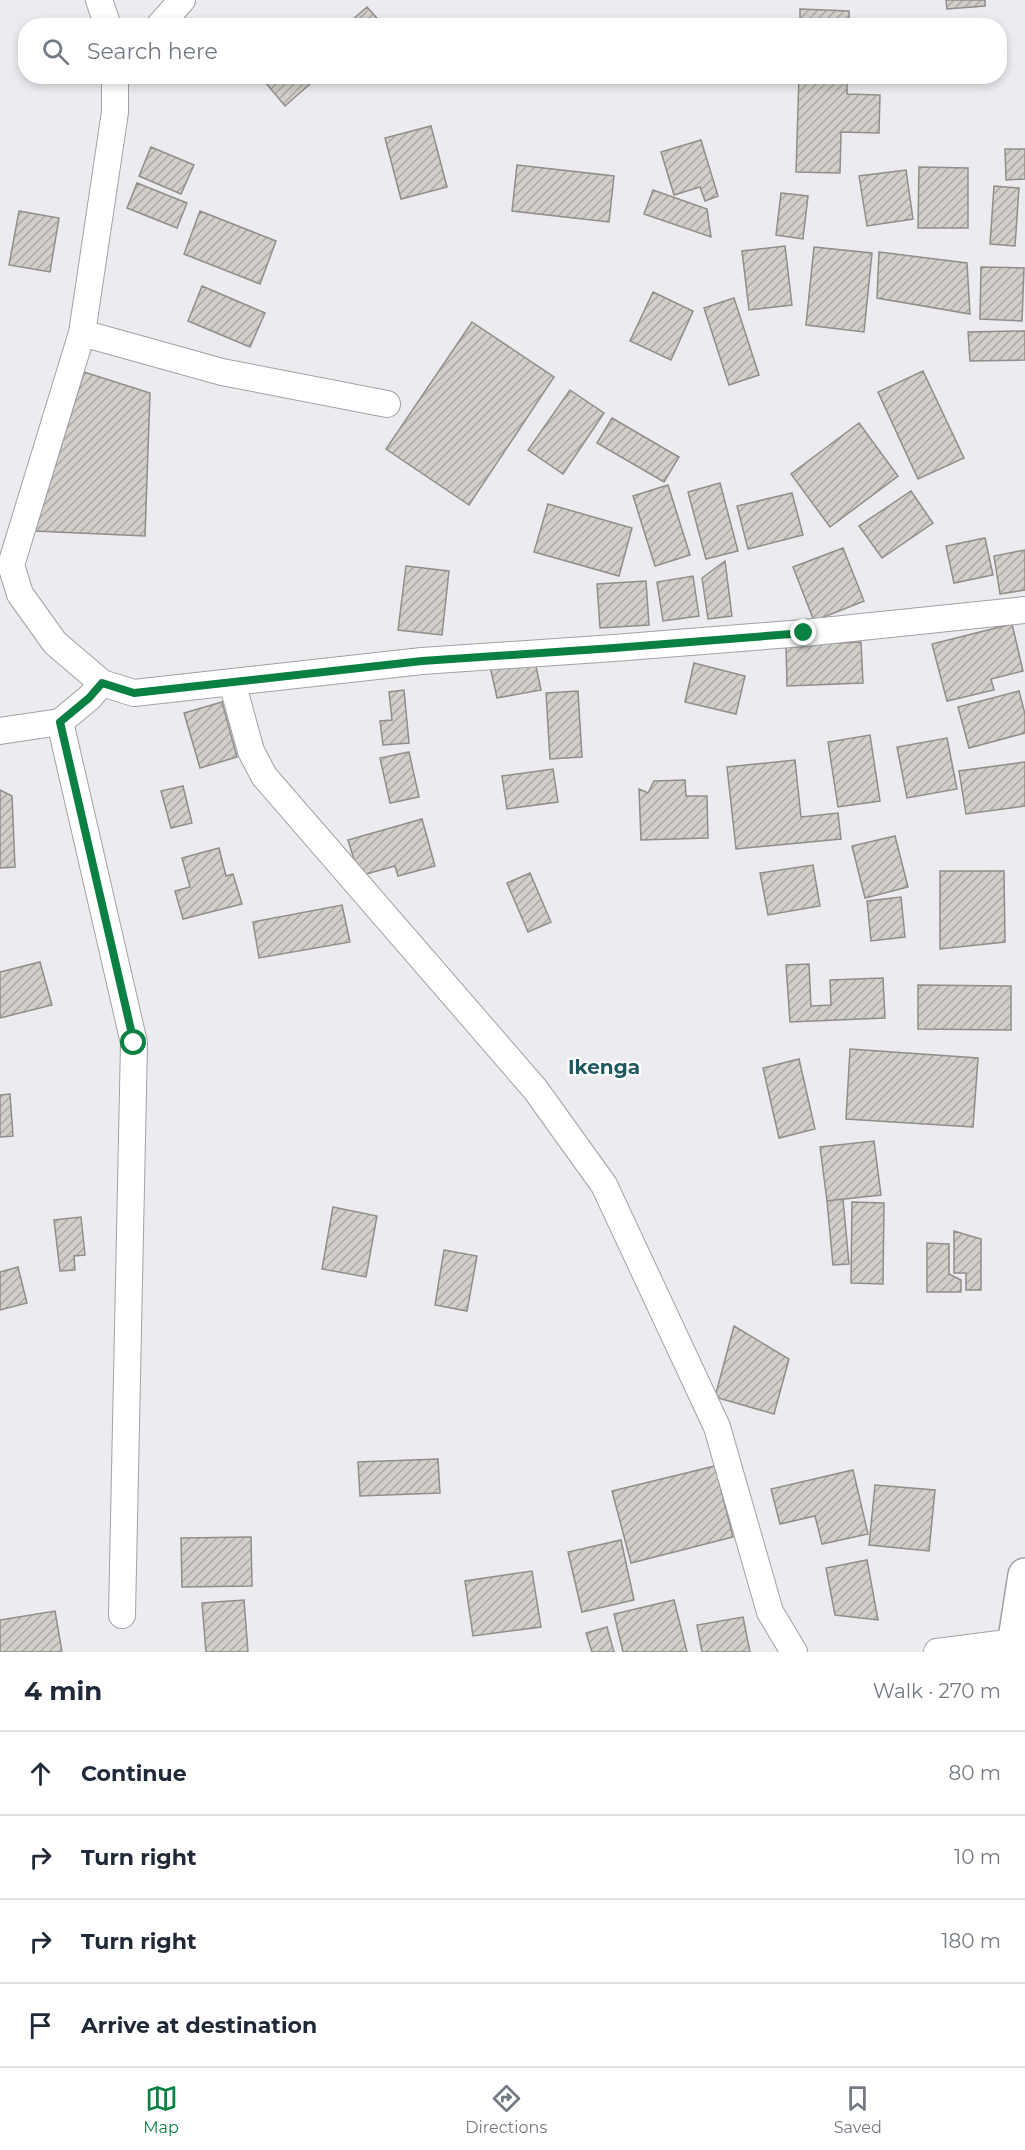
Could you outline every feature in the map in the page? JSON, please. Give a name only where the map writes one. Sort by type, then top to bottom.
[{"type":"main road","points":[[1014,1647],[1025,1575]]},
{"type":"street","points":[[99,0],[105,18]]},
{"type":"street","points":[[166,18],[182,0]]},
{"type":"street","points":[[115,84],[115,112],[82,333],[6,561],[20,594],[55,643],[102,683],[134,693],[422,661],[804,633],[1025,610]]},
{"type":"street","points":[[82,333],[222,372],[387,404]]},
{"type":"street","points":[[232,682],[252,751],[264,776],[535,1089],[604,1185],[717,1427],[770,1612],[794,1652]]},
{"type":"street","points":[[0,731],[60,722],[89,698],[102,683]]},
{"type":"street","points":[[60,722],[134,1043],[122,1615]]},
{"type":"street","points":[[937,1652],[1014,1647]]},
{"type":"building","points":[[946,0],[985,0],[985,6],[947,9]]},
{"type":"building","points":[[367,7],[377,18],[354,18]]},
{"type":"building","points":[[800,9],[849,11],[849,18],[800,18]]},
{"type":"building","points":[[267,84],[310,84],[285,106]]},
{"type":"building","points":[[799,84],[847,84],[847,94],[880,95],[879,133],[841,132],[840,173],[796,172]]},
{"type":"building","points":[[431,126],[447,187],[401,199],[385,138]]},
{"type":"building","points":[[701,140],[718,196],[705,201],[700,187],[674,195],[661,152]]},
{"type":"building","points":[[151,147],[194,165],[181,194],[139,176]]},
{"type":"building","points":[[1005,149],[1025,149],[1025,179],[1006,180]]},
{"type":"building","points":[[517,165],[614,176],[609,222],[512,211]]},
{"type":"building","points":[[919,167],[968,168],[968,228],[918,228]]},
{"type":"building","points":[[906,170],[913,219],[867,226],[859,176]]},
{"type":"building","points":[[137,183],[187,203],[177,228],[127,208]]},
{"type":"building","points":[[994,186],[1019,188],[1015,246],[990,244]]},
{"type":"building","points":[[653,190],[707,209],[711,237],[644,214]]},
{"type":"building","points":[[781,193],[808,196],[803,239],[776,235]]},
{"type":"building","points":[[19,211],[59,218],[50,272],[9,265]]},
{"type":"building","points":[[200,211],[276,241],[260,284],[184,254]]},
{"type":"building","points":[[785,246],[792,305],[749,310],[742,251]]},
{"type":"building","points":[[814,247],[872,253],[864,332],[806,325]]},
{"type":"building","points":[[879,252],[967,263],[970,314],[877,298]]},
{"type":"building","points":[[981,267],[1024,268],[1022,321],[980,319]]},
{"type":"building","points":[[202,286],[265,313],[250,347],[188,321]]},
{"type":"building","points":[[653,292],[693,311],[671,360],[630,341]]},
{"type":"building","points":[[734,298],[759,375],[729,385],[704,308]]},
{"type":"building","points":[[472,322],[554,377],[469,505],[386,449]]},
{"type":"building","points":[[1025,331],[1025,360],[970,361],[968,332]]},
{"type":"building","points":[[923,371],[964,458],[918,479],[878,392]]},
{"type":"building","points":[[84,372],[150,393],[145,536],[35,531]]},
{"type":"building","points":[[570,390],[604,413],[563,474],[528,450]]},
{"type":"building","points":[[612,418],[679,457],[664,482],[597,443]]},
{"type":"building","points":[[859,423],[898,476],[830,527],[791,474]]},
{"type":"building","points":[[720,483],[738,551],[706,559],[688,492]]},
{"type":"building","points":[[668,485],[690,555],[655,566],[633,496]]},
{"type":"building","points":[[911,491],[933,523],[882,558],[859,526]]},
{"type":"building","points":[[792,493],[803,535],[748,549],[737,506]]},
{"type":"building","points":[[548,504],[632,528],[619,576],[534,552]]},
{"type":"building","points":[[985,538],[993,575],[954,583],[946,546]]},
{"type":"building","points":[[843,548],[864,601],[814,621],[793,567]]},
{"type":"building","points":[[1025,550],[1025,590],[1000,594],[994,556]]},
{"type":"building","points":[[725,561],[732,616],[708,619],[702,578]]},
{"type":"building","points":[[406,566],[449,571],[442,635],[398,630]]},
{"type":"building","points":[[693,576],[699,616],[663,621],[657,582]]},
{"type":"building","points":[[646,581],[649,625],[600,628],[597,584]]},
{"type":"building","points":[[1012,624],[1023,671],[991,679],[994,690],[947,701],[932,644]]},
{"type":"building","points":[[861,642],[863,683],[787,686],[786,645]]},
{"type":"building","points":[[534,657],[541,690],[497,698],[490,666]]},
{"type":"building","points":[[694,663],[745,676],[736,714],[685,702]]},
{"type":"building","points":[[404,690],[409,743],[383,745],[380,721],[392,720],[389,692]]},
{"type":"building","points":[[578,691],[582,757],[550,759],[546,693]]},
{"type":"building","points":[[1019,691],[1025,714],[1025,733],[969,748],[958,707]]},
{"type":"building","points":[[222,702],[237,757],[200,768],[184,713]]},
{"type":"building","points":[[870,735],[880,801],[838,807],[828,742]]},
{"type":"building","points":[[947,738],[957,789],[907,798],[897,747]]},
{"type":"building","points":[[409,752],[419,797],[390,803],[380,758]]},
{"type":"building","points":[[795,760],[801,817],[838,813],[841,839],[736,849],[727,767]]},
{"type":"building","points":[[1025,762],[1025,806],[966,814],[959,771]]},
{"type":"building","points":[[553,769],[558,802],[507,809],[502,776]]},
{"type":"building","points":[[685,780],[686,796],[707,796],[708,838],[641,840],[639,789],[648,793],[654,781]]},
{"type":"building","points":[[183,786],[192,823],[171,828],[161,791]]},
{"type":"building","points":[[0,790],[12,796],[15,867],[0,868]]},
{"type":"building","points":[[422,819],[435,866],[398,876],[395,866],[359,876],[348,840]]},
{"type":"building","points":[[895,836],[908,887],[865,898],[852,846]]},
{"type":"building","points":[[219,848],[226,876],[233,874],[242,904],[183,919],[175,891],[190,887],[182,858]]},
{"type":"building","points":[[813,865],[820,906],[768,915],[760,873]]},
{"type":"building","points":[[940,871],[1004,871],[1005,942],[940,949]]},
{"type":"building","points":[[530,873],[551,922],[528,932],[507,883]]},
{"type":"building","points":[[901,897],[905,937],[871,941],[867,901]]},
{"type":"building","points":[[342,905],[350,942],[259,958],[253,922]]},
{"type":"building","points":[[40,962],[52,1005],[0,1018],[0,972]]},
{"type":"building","points":[[809,964],[811,1006],[831,1005],[830,980],[883,978],[885,1018],[790,1022],[786,965]]},
{"type":"building","points":[[918,985],[1011,986],[1011,1030],[918,1029]]},
{"type":"building","points":[[850,1049],[978,1058],[973,1127],[846,1119]]},
{"type":"building","points":[[799,1059],[815,1129],[779,1138],[763,1068]]},
{"type":"building","points":[[10,1094],[13,1136],[0,1137],[0,1095]]},
{"type":"building","points":[[874,1141],[881,1195],[827,1201],[820,1147]]},
{"type":"building","points":[[843,1199],[849,1264],[833,1265],[827,1201]]},
{"type":"building","points":[[852,1202],[884,1203],[883,1284],[851,1283]]},
{"type":"building","points":[[333,1207],[377,1216],[366,1277],[322,1269]]},
{"type":"building","points":[[81,1217],[85,1255],[74,1256],[75,1270],[60,1271],[54,1220]]},
{"type":"building","points":[[954,1231],[981,1239],[981,1290],[966,1290],[966,1273],[954,1273]]},
{"type":"building","points":[[927,1243],[949,1244],[949,1274],[961,1280],[961,1292],[927,1292]]},
{"type":"building","points":[[444,1250],[477,1256],[467,1311],[435,1305]]},
{"type":"building","points":[[18,1267],[27,1303],[0,1310],[0,1272]]},
{"type":"building","points":[[734,1326],[789,1359],[774,1414],[715,1397]]},
{"type":"building","points":[[438,1459],[440,1493],[360,1496],[358,1462]]},
{"type":"building","points":[[715,1466],[733,1537],[631,1563],[612,1491]]},
{"type":"building","points":[[853,1470],[868,1534],[822,1544],[815,1516],[780,1524],[771,1489]]},
{"type":"building","points":[[875,1485],[935,1490],[929,1551],[869,1545]]},
{"type":"building","points":[[251,1537],[252,1586],[182,1587],[181,1538]]},
{"type":"building","points":[[621,1540],[634,1600],[582,1612],[568,1552]]},
{"type":"building","points":[[867,1560],[878,1620],[835,1615],[826,1568]]},
{"type":"building","points":[[532,1571],[541,1627],[473,1636],[465,1581]]},
{"type":"building","points":[[244,1600],[248,1652],[206,1652],[202,1603]]},
{"type":"building","points":[[674,1600],[687,1652],[623,1652],[614,1614]]},
{"type":"building","points":[[55,1611],[62,1652],[0,1652],[0,1620]]},
{"type":"building","points":[[743,1617],[750,1652],[702,1652],[697,1625]]},
{"type":"building","points":[[607,1627],[614,1652],[592,1652],[586,1633]]},
{"type":"district","name":"Ikenga","points":[[604,1067]]},
{"type":"route","points":[[134,1043],[60,722],[89,698],[102,683],[134,693],[422,661],[804,633]]}]
